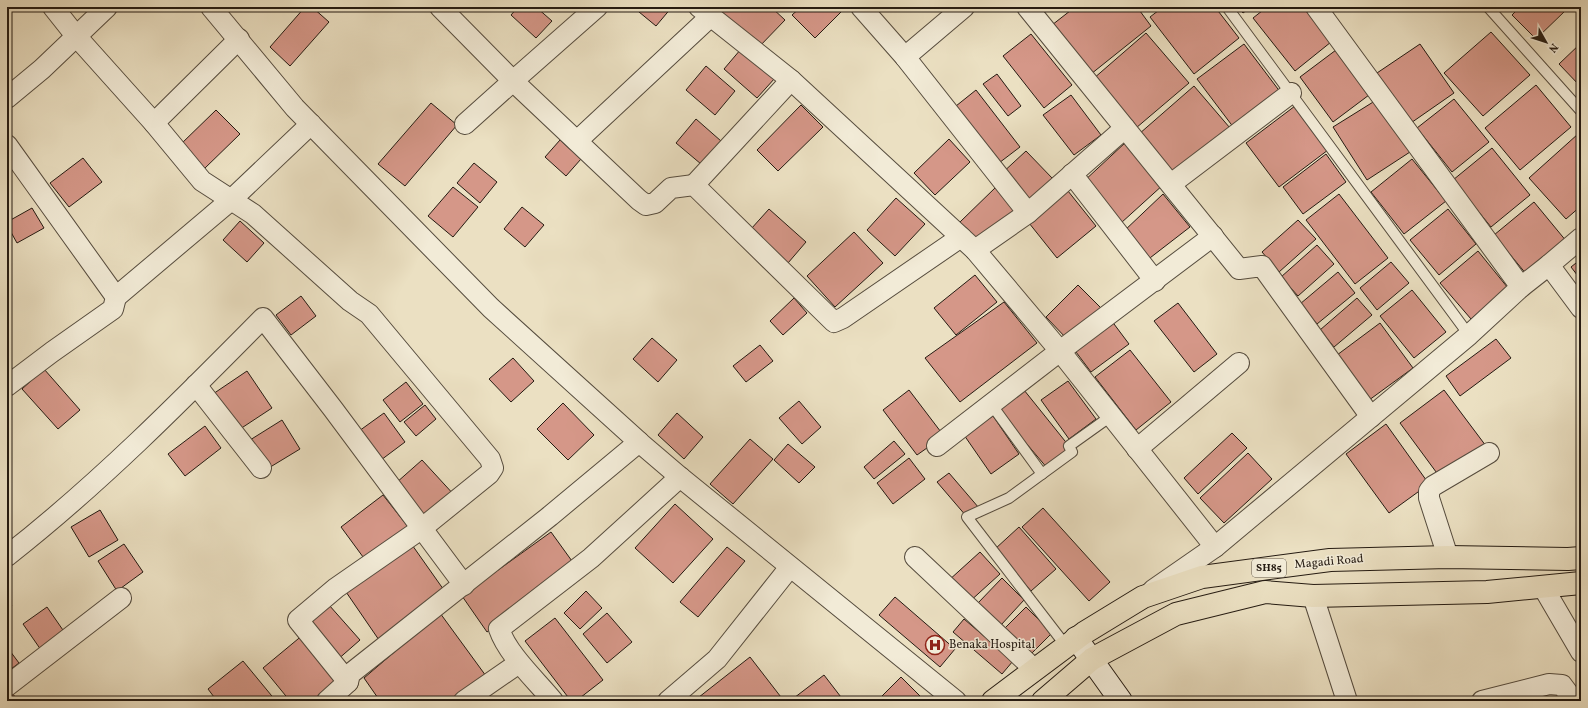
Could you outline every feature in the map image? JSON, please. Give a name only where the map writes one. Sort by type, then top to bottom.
[{"type":"main road","name":"Magadi Road","points":[[993,701],[1071,642],[1143,597],[1202,577],[1330,560],[1448,557],[1581,558]]},
{"type":"main road","name":"SH85","points":[[1043,701],[1092,659],[1176,614],[1265,592],[1313,596],[1487,592],[1581,583]]},
{"type":"street","points":[[53,7],[76,36],[154,122],[202,181],[252,214],[350,300],[369,314],[490,459],[493,468],[489,474],[421,528],[336,588],[298,620],[348,682]]},
{"type":"street","points":[[7,98],[42,69],[107,7]]},
{"type":"street","points":[[211,7],[295,108],[491,308],[639,442],[680,477],[956,701]]},
{"type":"street","points":[[440,7],[513,81],[646,205],[655,203],[671,188],[694,185],[791,80]]},
{"type":"street","points":[[465,124],[597,7]]},
{"type":"street","points":[[861,7],[905,57],[1028,213]]},
{"type":"street","points":[[905,57],[964,7]]},
{"type":"street","points":[[1027,7],[1239,269],[1262,266],[1371,417]]},
{"type":"street","points":[[1316,7],[1521,287]]},
{"type":"street","points":[[577,141],[705,12],[791,80],[968,243],[1060,352],[1215,547]]},
{"type":"street","points":[[154,122],[239,39]]},
{"type":"street","points":[[1170,184],[1291,93]]},
{"type":"street","points":[[7,386],[113,309],[116,297],[231,200],[311,124]]},
{"type":"street","points":[[694,185],[834,322],[968,243],[1028,213],[1125,128]]},
{"type":"street","points":[[7,145],[116,297]]},
{"type":"street","points":[[1072,174],[1155,281]]},
{"type":"street","points":[[937,446],[1213,236]]},
{"type":"street","points":[[1143,597],[1215,547],[1469,335],[1521,287],[1581,238]]},
{"type":"street","points":[[1549,265],[1581,308]]},
{"type":"street","points":[[7,556],[40,530],[100,477],[263,318],[464,585]]},
{"type":"street","points":[[1137,448],[1239,363]]},
{"type":"street","points":[[196,385],[261,468]]},
{"type":"street","points":[[327,701],[348,682],[350,674],[550,516],[639,442]]},
{"type":"street","points":[[1448,557],[1429,498],[1429,491],[1433,486],[1489,453]]},
{"type":"street","points":[[553,701],[519,663],[501,635],[499,629],[591,558],[680,477]]},
{"type":"street","points":[[915,557],[1034,669]]},
{"type":"street","points":[[668,701],[717,660],[790,567]]},
{"type":"street","points":[[1543,587],[1581,652]]},
{"type":"street","points":[[1313,596],[1347,701]]},
{"type":"street","points":[[7,686],[121,598]]},
{"type":"street","points":[[1071,642],[1092,659],[1121,701]]},
{"type":"street","points":[[464,701],[519,663]]},
{"type":"street","points":[[1482,701],[1549,684],[1562,685],[1574,701]]},
{"type":"lane","points":[[1228,7],[1469,335]]},
{"type":"lane","points":[[1488,7],[1581,111]]},
{"type":"lane","points":[[991,404],[1042,474]]},
{"type":"lane","points":[[1071,642],[967,517],[1009,498],[1072,452],[1069,446],[1111,416]]},
{"type":"building","points":[[305,7],[312,7],[329,22],[290,66],[270,47]]},
{"type":"building","points":[[518,7],[536,7],[552,21],[536,38],[511,15]]},
{"type":"building","points":[[633,7],[672,7],[656,26]]},
{"type":"building","points":[[717,7],[771,7],[785,20],[758,48]]},
{"type":"building","points":[[801,7],[846,7],[815,38],[792,15]]},
{"type":"building","points":[[1075,7],[1137,7],[1151,26],[1091,74],[1052,25]]},
{"type":"building","points":[[1163,7],[1215,7],[1239,38],[1194,74],[1150,17]]},
{"type":"building","points":[[1238,7],[1251,7],[1243,13]]},
{"type":"building","points":[[1267,7],[1310,7],[1336,38],[1295,71],[1253,18]]},
{"type":"building","points":[[1520,7],[1561,7],[1565,11],[1536,39],[1512,15]]},
{"type":"building","points":[[1581,7],[1581,17],[1573,8]]},
{"type":"building","points":[[1491,32],[1530,75],[1483,116],[1444,73]]},
{"type":"building","points":[[1146,33],[1189,83],[1136,128],[1093,79]]},
{"type":"building","points":[[1031,34],[1072,85],[1044,108],[1003,56]]},
{"type":"building","points":[[1581,43],[1581,87],[1559,64]]},
{"type":"building","points":[[1244,44],[1284,97],[1237,132],[1197,79]]},
{"type":"building","points":[[1420,44],[1454,93],[1408,125],[1374,75]]},
{"type":"building","points":[[1340,47],[1373,92],[1333,122],[1300,77]]},
{"type":"building","points":[[741,49],[775,78],[757,98],[724,69]]},
{"type":"building","points":[[706,66],[735,91],[715,115],[686,90]]},
{"type":"building","points":[[997,74],[1021,106],[1008,116],[983,84]]},
{"type":"building","points":[[1536,85],[1571,127],[1520,170],[1485,128]]},
{"type":"building","points":[[1194,86],[1230,128],[1176,176],[1139,134]]},
{"type":"building","points":[[976,90],[1020,147],[995,166],[951,110]]},
{"type":"building","points":[[1071,95],[1101,135],[1074,155],[1043,115]]},
{"type":"building","points":[[1378,99],[1410,152],[1367,180],[1333,127]]},
{"type":"building","points":[[1454,99],[1489,142],[1452,172],[1417,128]]},
{"type":"building","points":[[431,103],[457,125],[405,186],[378,164]]},
{"type":"building","points":[[801,105],[823,127],[778,171],[757,150]]},
{"type":"building","points":[[1295,106],[1328,150],[1279,187],[1246,143]]},
{"type":"building","points":[[216,110],[240,134],[204,169],[180,145]]},
{"type":"building","points":[[696,119],[721,141],[701,164],[676,143]]},
{"type":"building","points":[[1578,134],[1581,137],[1581,206],[1566,219],[1529,178]]},
{"type":"building","points":[[949,139],[970,162],[935,195],[914,173]]},
{"type":"building","points":[[560,140],[581,159],[566,176],[545,157]]},
{"type":"building","points":[[1126,142],[1164,184],[1121,223],[1083,182]]},
{"type":"building","points":[[1492,148],[1530,195],[1491,227],[1453,180]]},
{"type":"building","points":[[1026,151],[1053,179],[1028,204],[1000,175]]},
{"type":"building","points":[[1326,154],[1346,182],[1303,214],[1283,187]]},
{"type":"building","points":[[83,158],[102,182],[69,207],[50,183]]},
{"type":"building","points":[[1412,159],[1446,201],[1404,234],[1371,192]]},
{"type":"building","points":[[474,163],[497,182],[480,203],[457,183]]},
{"type":"building","points":[[453,187],[478,207],[453,237],[428,216]]},
{"type":"building","points":[[996,187],[1019,210],[980,243],[960,222]]},
{"type":"building","points":[[1068,191],[1096,226],[1057,258],[1029,223]]},
{"type":"building","points":[[1163,194],[1190,227],[1146,261],[1123,232]]},
{"type":"building","points":[[1339,194],[1388,258],[1355,284],[1306,220]]},
{"type":"building","points":[[896,198],[925,224],[895,256],[867,230]]},
{"type":"building","points":[[1534,202],[1567,242],[1527,275],[1494,235]]},
{"type":"building","points":[[522,207],[544,225],[525,247],[504,229]]},
{"type":"building","points":[[32,208],[44,228],[17,243],[7,225],[7,222]]},
{"type":"building","points":[[769,209],[806,242],[788,263],[751,229]]},
{"type":"building","points":[[1448,209],[1476,244],[1439,275],[1410,240]]},
{"type":"building","points":[[1298,220],[1316,239],[1279,272],[1262,252]]},
{"type":"building","points":[[240,221],[264,243],[247,262],[223,240]]},
{"type":"building","points":[[854,232],[883,263],[835,307],[807,276]]},
{"type":"building","points":[[1317,245],[1334,264],[1298,296],[1281,277]]},
{"type":"building","points":[[1478,251],[1508,288],[1471,319],[1440,283]]},
{"type":"building","points":[[1581,259],[1581,280],[1571,267]]},
{"type":"building","points":[[1391,262],[1409,283],[1377,310],[1360,288]]},
{"type":"building","points":[[1338,272],[1355,293],[1317,324],[1300,304]]},
{"type":"building","points":[[975,275],[997,302],[956,335],[934,308]]},
{"type":"building","points":[[1078,285],[1101,308],[1068,340],[1046,317]]},
{"type":"building","points":[[1412,290],[1446,332],[1414,358],[1380,316]]},
{"type":"building","points":[[301,296],[316,316],[291,335],[276,315]]},
{"type":"building","points":[[794,298],[807,313],[783,335],[770,321]]},
{"type":"building","points":[[1357,298],[1372,315],[1334,347],[1320,330]]},
{"type":"building","points":[[1004,302],[1037,343],[960,402],[925,358]]},
{"type":"building","points":[[1178,303],[1217,354],[1194,372],[1154,321]]},
{"type":"building","points":[[1111,320],[1129,344],[1091,372],[1073,348]]},
{"type":"building","points":[[1380,323],[1413,368],[1365,403],[1333,358]]},
{"type":"building","points":[[652,338],[677,360],[658,382],[633,359]]},
{"type":"building","points":[[1496,339],[1511,358],[1460,396],[1446,376]]},
{"type":"building","points":[[760,345],[773,361],[746,382],[733,366]]},
{"type":"building","points":[[1130,350],[1171,402],[1136,430],[1095,377]]},
{"type":"building","points":[[513,358],[534,381],[511,402],[489,379]]},
{"type":"building","points":[[44,369],[80,410],[58,429],[22,389]]},
{"type":"building","points":[[247,371],[272,408],[234,433],[210,396]]},
{"type":"building","points":[[1068,381],[1096,419],[1069,439],[1041,400]]},
{"type":"building","points":[[406,382],[423,404],[400,422],[383,400]]},
{"type":"building","points":[[909,390],[944,436],[917,455],[883,410]]},
{"type":"building","points":[[1024,390],[1069,446],[1065,458],[1048,469],[998,410]]},
{"type":"building","points":[[1444,390],[1486,446],[1442,480],[1400,423]]},
{"type":"building","points":[[799,401],[821,427],[802,444],[779,418]]},
{"type":"building","points":[[563,403],[594,435],[568,460],[537,429]]},
{"type":"building","points":[[425,405],[436,419],[416,436],[404,422]]},
{"type":"building","points":[[384,413],[405,442],[381,460],[359,431]]},
{"type":"building","points":[[677,413],[703,437],[684,459],[658,435]]},
{"type":"building","points":[[993,416],[1019,454],[991,474],[964,435]]},
{"type":"building","points":[[282,420],[300,449],[267,469],[250,440]]},
{"type":"building","points":[[1386,424],[1429,484],[1389,513],[1346,454]]},
{"type":"building","points":[[205,426],[221,448],[185,476],[168,454]]},
{"type":"building","points":[[1232,433],[1247,448],[1198,494],[1184,478]]},
{"type":"building","points":[[750,439],[773,459],[733,504],[710,484]]},
{"type":"building","points":[[894,441],[905,454],[874,479],[864,467]]},
{"type":"building","points":[[788,444],[815,467],[799,483],[774,460]]},
{"type":"building","points":[[1248,453],[1272,479],[1224,523],[1200,498]]},
{"type":"building","points":[[909,458],[925,479],[893,504],[877,483]]},
{"type":"building","points":[[422,460],[456,497],[429,521],[396,483]]},
{"type":"building","points":[[949,473],[979,508],[967,517],[937,482]]},
{"type":"building","points":[[383,495],[409,528],[366,561],[341,527]]},
{"type":"building","points":[[675,504],[713,539],[673,583],[635,548]]},
{"type":"building","points":[[1043,508],[1110,582],[1089,601],[1022,527]]},
{"type":"building","points":[[100,510],[118,540],[89,557],[71,527]]},
{"type":"building","points":[[1019,527],[1056,569],[1031,591],[995,549]]},
{"type":"building","points":[[551,532],[577,568],[487,632],[462,596]]},
{"type":"building","points":[[410,542],[446,593],[379,640],[344,589]]},
{"type":"building","points":[[124,544],[143,572],[117,591],[98,561]]},
{"type":"building","points":[[727,547],[745,561],[698,617],[680,602]]},
{"type":"building","points":[[980,552],[1000,574],[968,603],[948,581]]},
{"type":"building","points":[[1002,578],[1024,600],[1001,625],[978,603]]},
{"type":"building","points":[[586,591],[602,608],[580,629],[564,613]]},
{"type":"building","points":[[895,597],[955,649],[940,667],[879,615]]},
{"type":"building","points":[[7,600],[12,606],[7,610]]},
{"type":"building","points":[[329,605],[360,640],[336,661],[305,626]]},
{"type":"building","points":[[47,607],[65,633],[41,650],[23,624]]},
{"type":"building","points":[[1026,607],[1052,633],[1030,655],[1004,629]]},
{"type":"building","points":[[440,613],[486,676],[448,701],[380,701],[364,678]]},
{"type":"building","points":[[607,613],[632,642],[607,663],[583,634]]},
{"type":"building","points":[[555,618],[603,680],[576,701],[571,701],[525,641]]},
{"type":"building","points":[[964,619],[1013,661],[1002,674],[953,632]]},
{"type":"building","points":[[304,634],[342,679],[315,701],[290,701],[263,668]]},
{"type":"building","points":[[7,647],[19,663],[7,672]]},
{"type":"building","points":[[750,657],[784,701],[694,701]]},
{"type":"building","points":[[243,661],[276,701],[217,701],[208,689]]},
{"type":"building","points":[[824,675],[844,701],[790,701]]},
{"type":"building","points":[[901,677],[925,701],[877,701]]},
{"type":"building","points":[[9,690],[19,701],[7,701],[7,692]]},
{"type":"place","name":"Benaka Hospital","points":[[935,645]]}]
